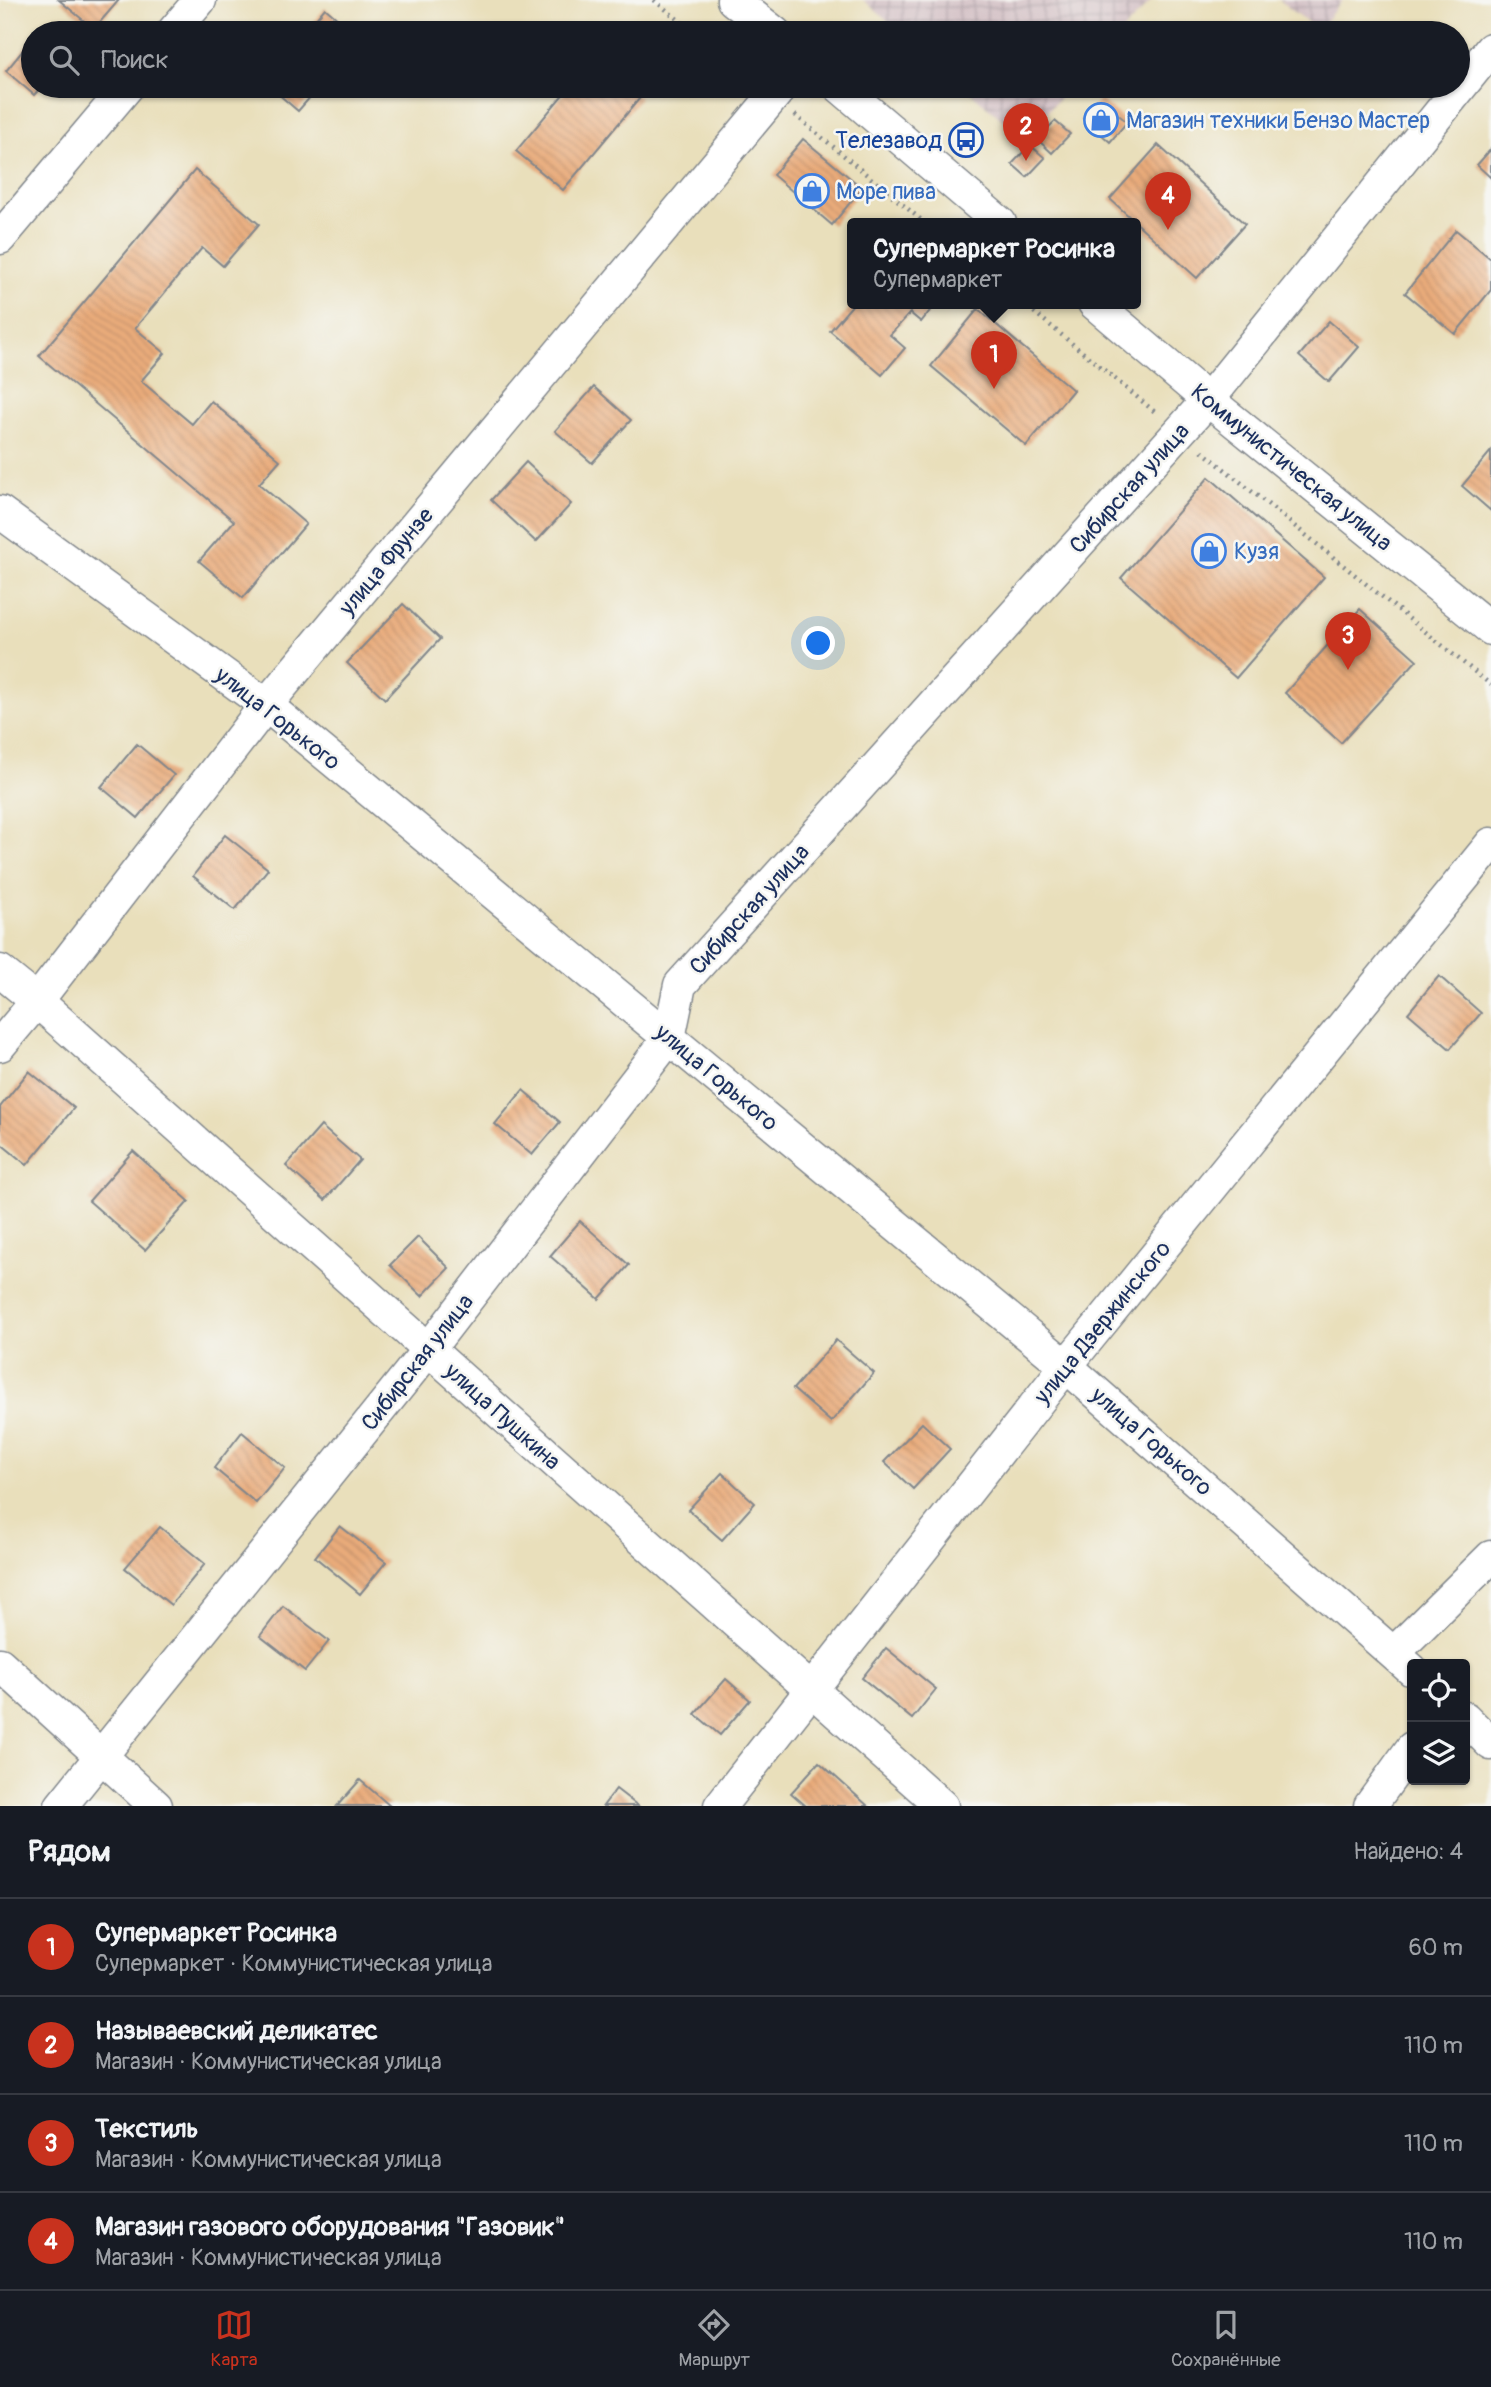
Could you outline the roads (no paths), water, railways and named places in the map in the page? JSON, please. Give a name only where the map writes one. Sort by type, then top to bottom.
[{"type":"street","points":[[182,21],[200,0]]},
{"type":"street","points":[[733,0],[760,21]]},
{"type":"street","name":"Сибирская улица","points":[[1470,75],[1491,49]]},
{"type":"street","points":[[0,238],[118,98]]},
{"type":"street","name":"улица Фрунзе","points":[[0,1045],[266,705],[772,98]]},
{"type":"street","points":[[853,98],[994,218]]},
{"type":"street","name":"Сибирская улица","points":[[61,1806],[428,1350],[669,1038],[680,985],[1208,400],[1451,98]]},
{"type":"street","name":"Коммунистическая улица","points":[[1101,309],[1208,400],[1491,629]]},
{"type":"street","name":"улица Горького","points":[[0,512],[266,705],[1066,1366],[1403,1662]]},
{"type":"street","name":"улица Дзержинского","points":[[720,1806],[1066,1366],[1491,844]]},
{"type":"street","name":"улица Пушкина","points":[[0,971],[942,1806]]},
{"type":"street","points":[[1403,1662],[1491,1557]]},
{"type":"street","points":[[0,1664],[156,1806]]},
{"type":"street","points":[[1469,1722],[1491,1744]]},
{"type":"street","points":[[1370,1806],[1407,1755]]},
{"type":"place","name":"Магазин техники Бензо Мастер","points":[[1101,120]]},
{"type":"place","name":"Телезавод","points":[[966,140]]},
{"type":"place","name":"Называевский деликатес","points":[[1026,161]]},
{"type":"place","name":"Море пива","points":[[812,191]]},
{"type":"place","name":"Магазин газового оборудования \"Газовик\"","points":[[1168,230]]},
{"type":"place","name":"Супермаркет Росинка","points":[[994,389]]},
{"type":"place","name":"Кузя","points":[[1209,551]]},
{"type":"place","name":"Текстиль","points":[[1348,670]]}]
